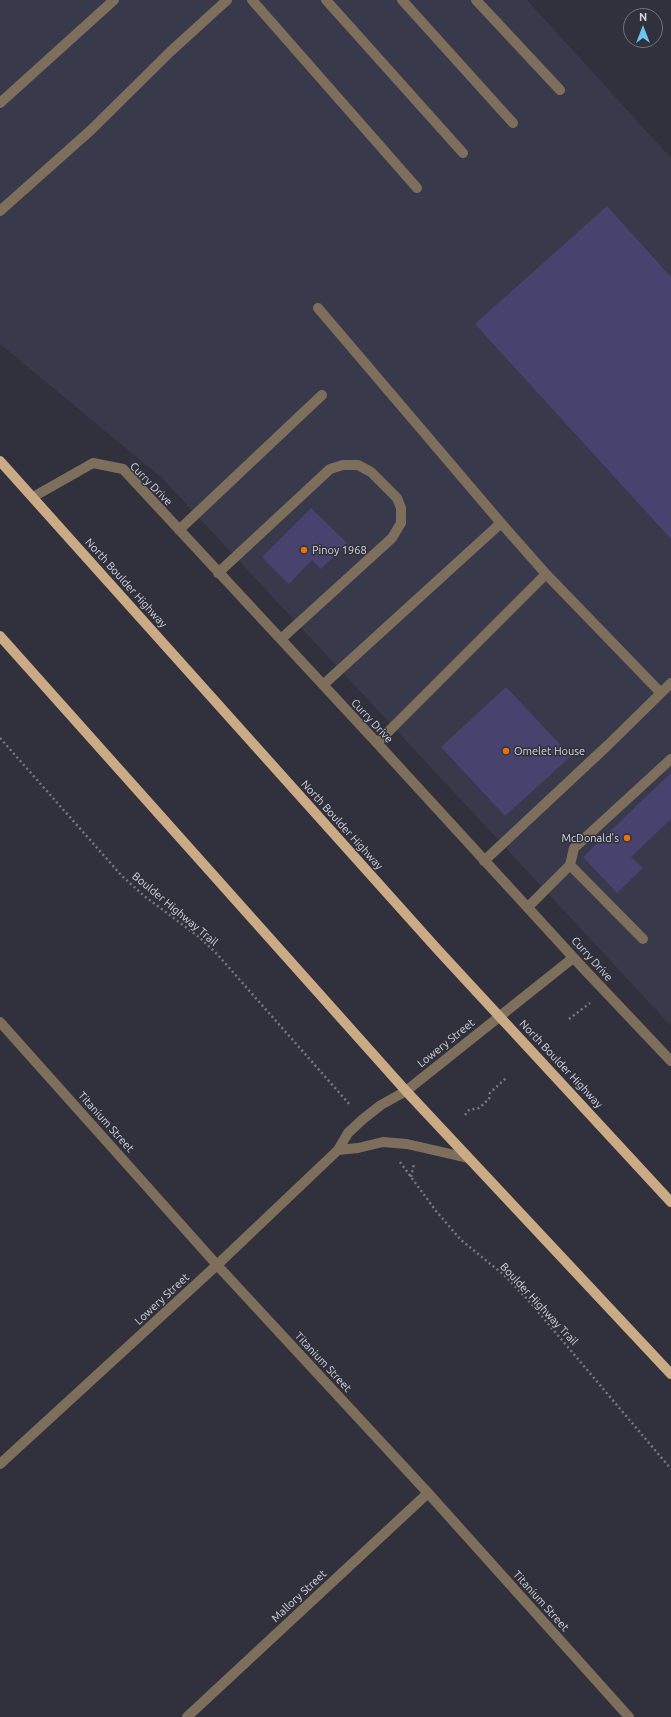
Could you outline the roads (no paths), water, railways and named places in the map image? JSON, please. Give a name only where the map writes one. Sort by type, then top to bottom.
[{"type":"main road","name":"North Boulder Highway","points":[[0,460],[438,950],[671,1202]]},
{"type":"main road","points":[[0,636],[406,1091],[671,1374]]},
{"type":"street","points":[[0,104],[114,0]]},
{"type":"street","points":[[0,211],[91,130],[170,52],[227,0]]},
{"type":"street","points":[[252,0],[417,188]]},
{"type":"street","points":[[326,0],[464,154]]},
{"type":"street","points":[[402,0],[513,123]]},
{"type":"street","points":[[476,0],[560,90]]},
{"type":"street","points":[[318,308],[546,574],[661,693]]},
{"type":"street","points":[[179,530],[322,395]]},
{"type":"street","name":"Curry Drive","points":[[34,497],[93,463],[123,469],[528,907],[573,958],[671,1061]]},
{"type":"street","points":[[218,572],[330,469],[344,465],[358,465],[371,472],[397,498],[401,508],[401,523],[392,538],[281,639]]},
{"type":"street","points":[[323,686],[501,523]]},
{"type":"street","points":[[377,743],[546,574]]},
{"type":"street","points":[[484,861],[608,745],[671,683]]},
{"type":"street","points":[[528,907],[570,865],[574,848],[671,759]]},
{"type":"street","points":[[570,865],[643,938]]},
{"type":"street","name":"Lowery Street","points":[[0,1464],[217,1265],[338,1150],[348,1133],[363,1119],[381,1104],[406,1091],[573,958]]},
{"type":"street","name":"Titanium Street","points":[[1,1026],[217,1265],[428,1493],[629,1717]]},
{"type":"street","points":[[338,1150],[358,1148],[383,1142],[421,1146],[468,1158]]},
{"type":"street","name":"Mallory Street","points":[[187,1717],[428,1493]]},
{"type":"place","name":"Pinoy 1968","points":[[304,550]]},
{"type":"place","name":"Omelet House","points":[[506,751]]},
{"type":"place","name":"McDonald's","points":[[627,838]]}]
